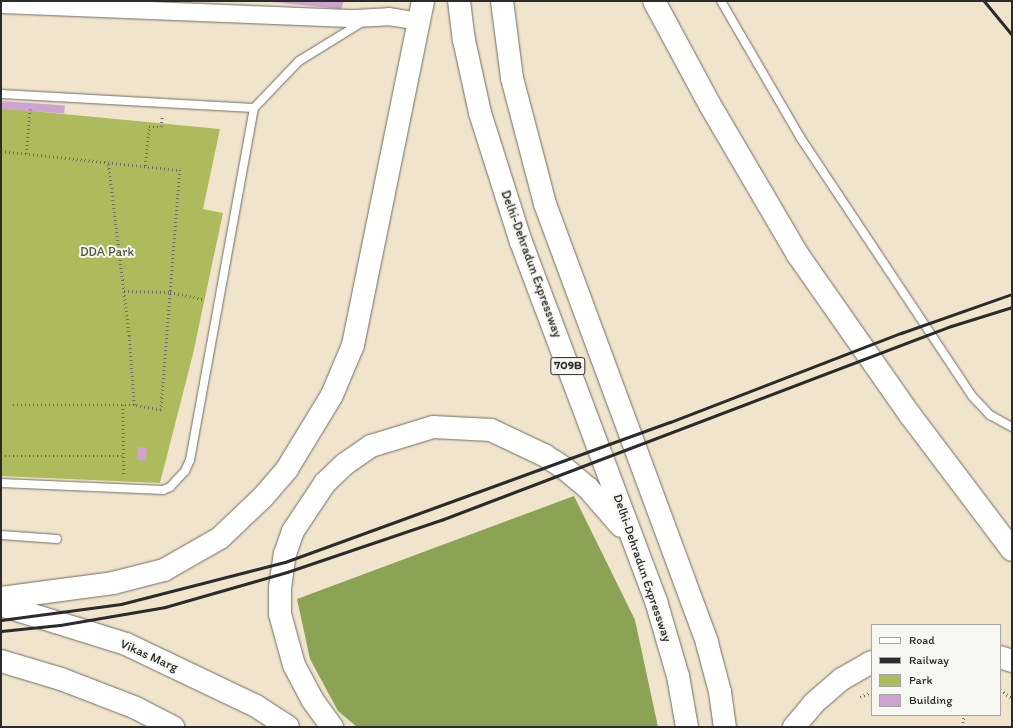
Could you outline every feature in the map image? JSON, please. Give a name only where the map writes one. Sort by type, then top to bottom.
[{"type":"main road","name":"Delhi-Dehradun Expressway","points":[[459,1],[464,40],[477,99],[521,242],[656,601],[678,676],[687,727]]},
{"type":"main road","name":"709B","points":[[502,1],[512,78],[545,204],[707,642],[720,692],[725,727]]},
{"type":"main road","points":[[654,1],[798,255],[910,415],[1012,550]]},
{"type":"main road","points":[[1,598],[113,583],[164,570],[220,538],[263,497],[287,469],[332,395],[353,344],[421,11]]},
{"type":"main road","points":[[332,727],[312,699],[294,665],[280,614],[280,588],[285,554],[293,532],[306,508],[325,483],[345,464],[371,446],[433,427],[457,426],[491,430],[544,455],[588,488],[612,512],[629,538],[656,601]]},
{"type":"main road","name":"Vikas Marg","points":[[1,605],[126,644],[256,706],[288,727]]},
{"type":"main road","points":[[1001,657],[1012,661]]},
{"type":"main road","points":[[1,661],[62,679],[136,708],[173,727]]},
{"type":"main road","points":[[794,727],[814,704],[842,679],[871,663]]},
{"type":"main road","points":[[136,708],[160,727]]},
{"type":"street","points":[[1,4],[370,18],[421,11]]},
{"type":"lane","points":[[721,1],[800,137],[973,397],[990,415],[1012,427]]},
{"type":"lane","points":[[1,483],[163,490],[170,487],[185,471],[190,460],[254,108],[283,75],[299,61],[370,18]]},
{"type":"lane","points":[[1,94],[254,108]]},
{"type":"lane","points":[[1,535],[57,539]]},
{"type":"path","points":[[145,166],[149,127],[161,127],[163,103]]},
{"type":"path","points":[[26,154],[29,122]]},
{"type":"path","points":[[1,151],[180,170],[161,410],[134,405],[13,405]]},
{"type":"path","points":[[108,162],[124,291],[134,405]]},
{"type":"path","points":[[124,291],[170,292],[203,299]]},
{"type":"path","points":[[123,406],[124,480]]},
{"type":"path","points":[[1,456],[124,456]]},
{"type":"path","points":[[1001,691],[1012,698]]},
{"type":"path","points":[[860,697],[871,692]]},
{"type":"path","points":[[962,727],[964,716]]},
{"type":"green space","name":"DDA Park","points":[[1,108],[220,129],[203,209],[223,213],[193,354],[160,483],[1,476]]},
{"type":"green space","points":[[574,496],[635,620],[658,727],[357,727],[338,711],[310,659],[297,599]]},
{"type":"building","points":[[262,1],[344,1],[341,9]]},
{"type":"building","points":[[1,101],[65,105],[64,113],[1,109]]},
{"type":"building","points":[[138,447],[147,448],[146,461],[137,460]]},
{"type":"railway","points":[[984,1],[1012,35]]},
{"type":"railway","points":[[1,620],[121,604],[285,562],[670,422],[901,333],[1012,294]]},
{"type":"railway","points":[[1,631],[60,625],[165,607],[287,572],[441,520],[951,326],[1012,307]]}]
